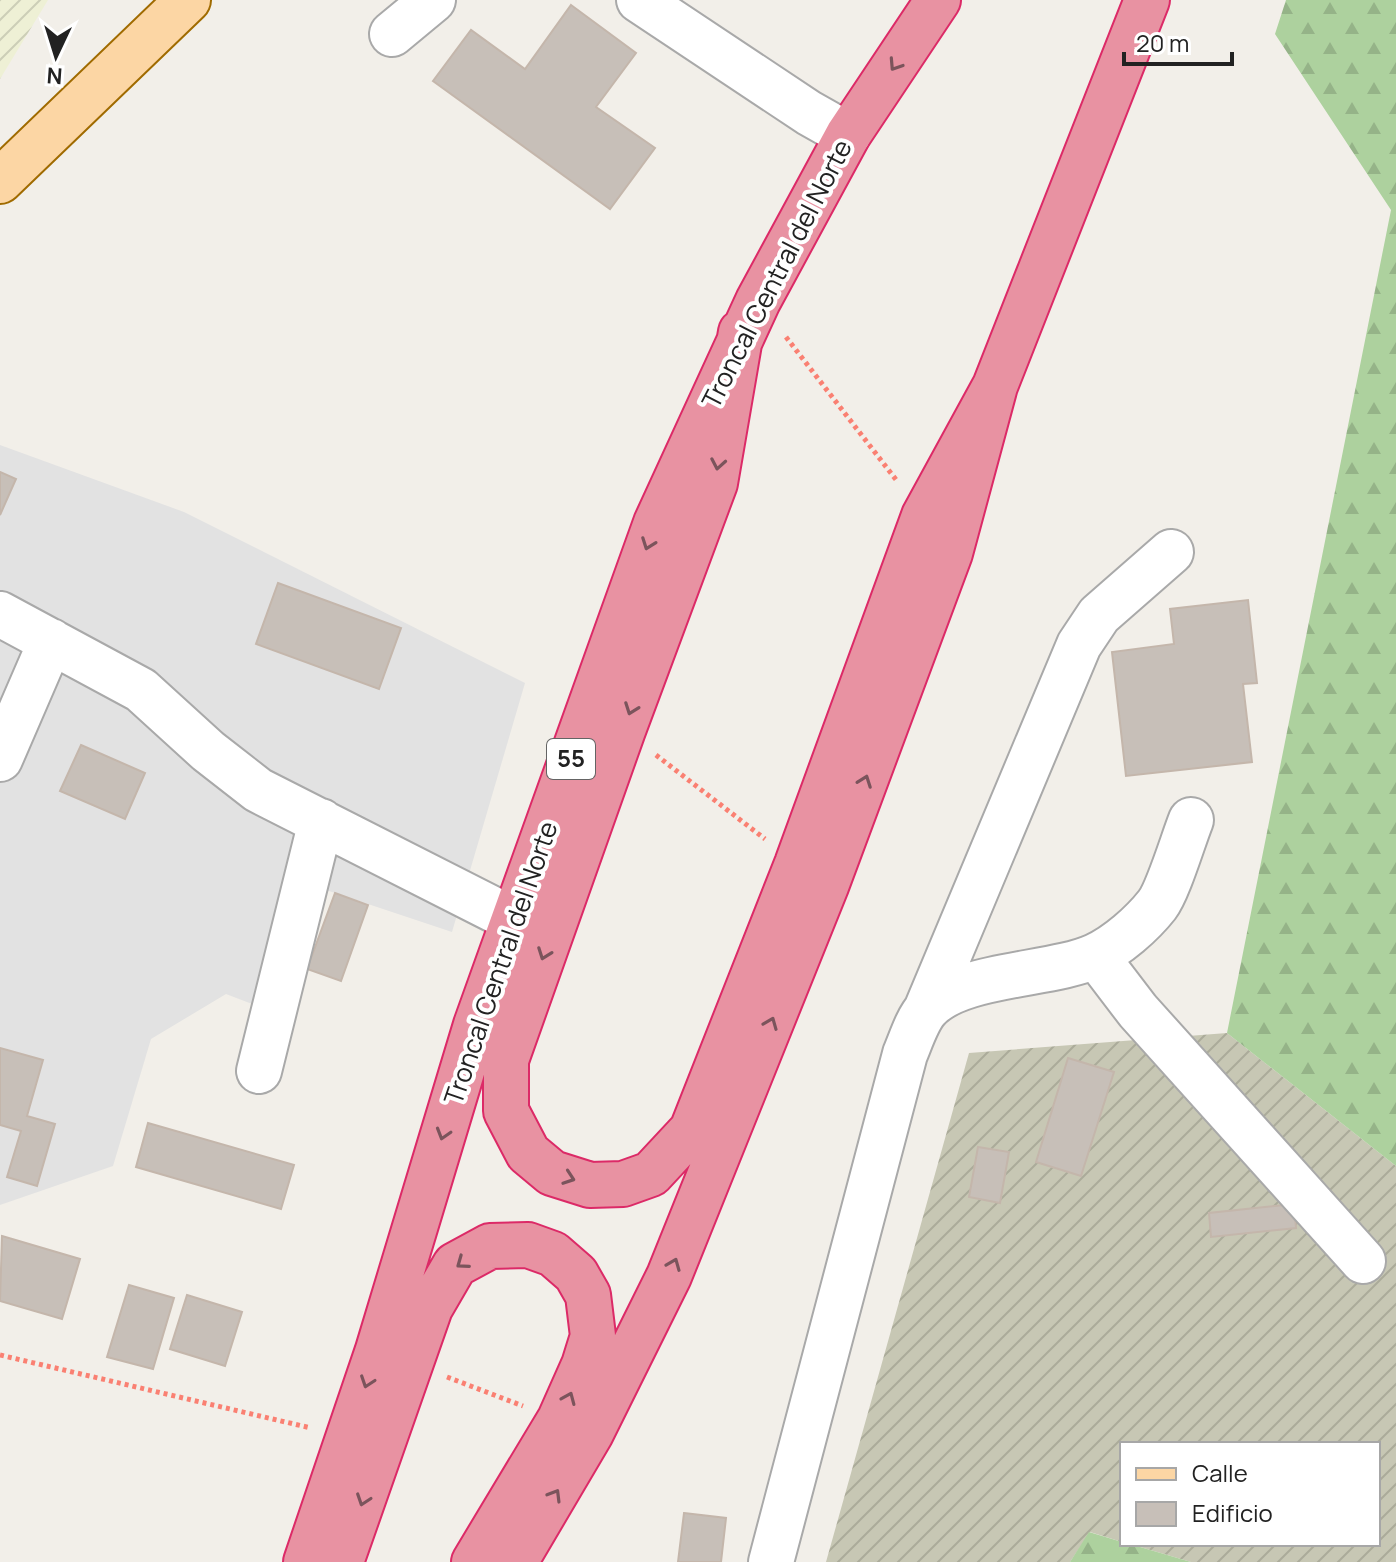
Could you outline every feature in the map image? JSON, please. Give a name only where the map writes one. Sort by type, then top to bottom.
[{"type":"highway","name":"Troncal Central del Norte","points":[[306,1562],[378,1350],[476,1025],[656,523],[749,316],[848,135],[938,0]]},
{"type":"highway","points":[[515,1562],[591,1433],[669,1276],[826,886],[950,553],[995,386],[1147,0]]},
{"type":"highway","points":[[749,316],[715,483],[506,1060],[506,1111],[528,1153],[552,1173],[590,1185],[623,1184],[651,1174],[692,1130],[797,864],[924,516],[995,386]]},
{"type":"highway","points":[[341,1562],[430,1308],[455,1265],[490,1246],[528,1245],[553,1254],[576,1274],[588,1295],[593,1336],[560,1419],[474,1562]]},
{"type":"main road","points":[[0,181],[188,0]]},
{"type":"lane","points":[[392,34],[433,0]]},
{"type":"lane","points":[[639,0],[809,113],[848,135]]},
{"type":"lane","points":[[771,1562],[905,1054],[1079,645],[1099,615],[1171,552]]},
{"type":"lane","points":[[0,614],[141,690],[208,751],[258,790],[514,920]]},
{"type":"lane","points":[[0,759],[51,641]]},
{"type":"lane","points":[[926,1010],[947,995],[985,981],[1096,956],[1127,935],[1158,904],[1191,820]]},
{"type":"lane","points":[[259,1071],[321,821]]},
{"type":"lane","points":[[1096,956],[1138,1011],[1363,1261]]},
{"type":"path","points":[[749,316],[924,516]]},
{"type":"path","points":[[623,730],[797,864]]},
{"type":"path","points":[[0,1355],[349,1437]]},
{"type":"path","points":[[411,1363],[560,1419]]},
{"type":"shaded area","points":[[0,0],[48,0],[0,79]]},
{"type":"shaded area","points":[[0,445],[184,512],[525,683],[452,932],[326,890],[278,1014],[226,994],[151,1039],[113,1166],[0,1205]]},
{"type":"shaded area","points":[[1227,1033],[1396,1166],[1396,1562],[1191,1562],[1137,1546],[1380,1546],[1380,1442],[1120,1442],[1120,1541],[1090,1532],[1070,1562],[826,1562],[969,1053]]},
{"type":"green space","points":[[1286,0],[1396,0],[1396,1166],[1227,1033],[1391,210],[1275,34]]},
{"type":"green space","points":[[1089,1532],[1120,1541],[1120,1546],[1137,1546],[1191,1562],[1070,1562]]},
{"type":"building","points":[[571,5],[636,53],[596,107],[655,148],[610,209],[433,81],[471,30],[525,69]]},
{"type":"building","points":[[0,472],[16,479],[0,515]]},
{"type":"building","points":[[278,583],[401,628],[379,689],[256,644]]},
{"type":"building","points":[[1248,600],[1257,683],[1243,684],[1252,762],[1126,776],[1112,652],[1174,644],[1170,609]]},
{"type":"building","points":[[81,745],[145,773],[125,819],[60,791]]},
{"type":"building","points":[[335,893],[368,905],[341,981],[307,969]]},
{"type":"building","points":[[0,1048],[43,1060],[27,1116],[55,1124],[37,1186],[7,1177],[21,1131],[0,1125]]},
{"type":"building","points":[[1068,1058],[1114,1072],[1081,1176],[1036,1162]]},
{"type":"building","points":[[148,1123],[294,1165],[281,1209],[136,1167]]},
{"type":"building","points":[[978,1147],[1009,1152],[1000,1203],[969,1197]]},
{"type":"building","points":[[1294,1204],[1296,1228],[1211,1237],[1209,1213]]},
{"type":"building","points":[[2,1236],[80,1259],[62,1319],[0,1301]]},
{"type":"building","points":[[129,1285],[174,1298],[153,1369],[107,1357]]},
{"type":"building","points":[[187,1295],[242,1312],[225,1366],[170,1349]]},
{"type":"building","points":[[684,1513],[726,1518],[721,1562],[678,1562]]}]
